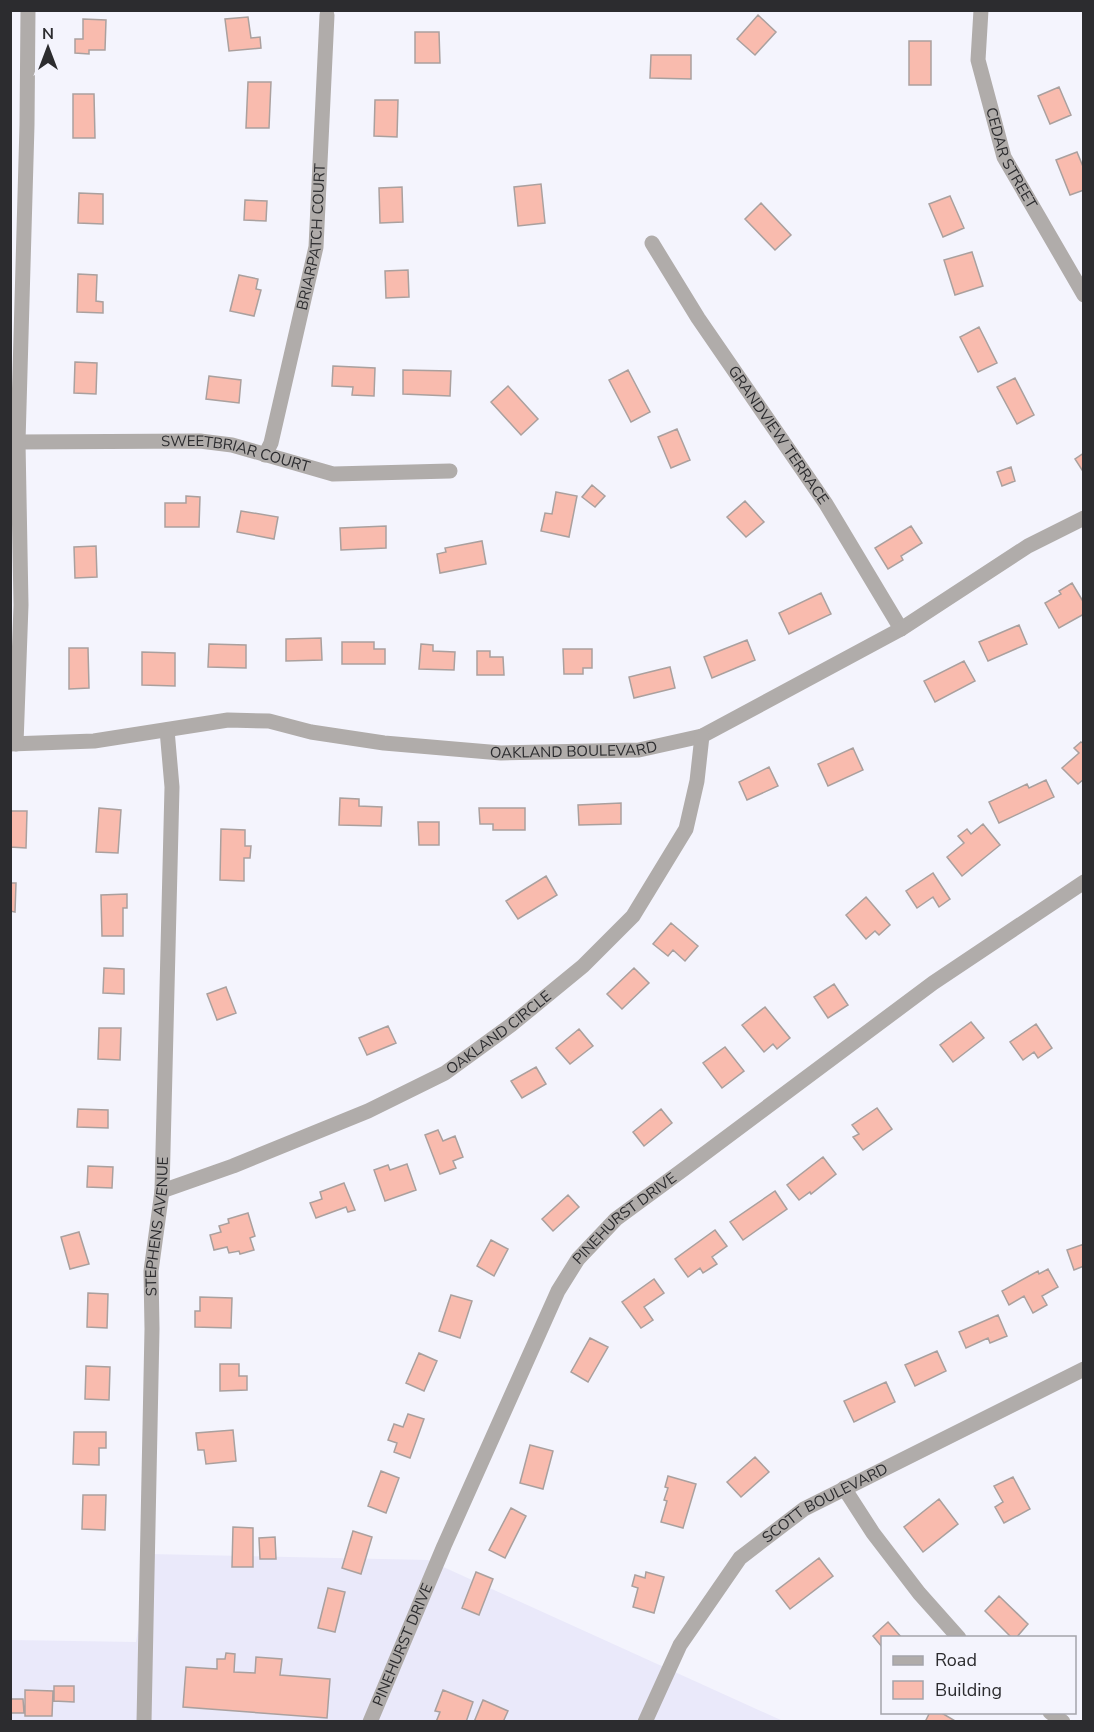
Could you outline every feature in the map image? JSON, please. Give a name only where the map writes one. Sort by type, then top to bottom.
[{"type":"street","points":[[14,744],[21,605],[18,442],[28,10]]},
{"type":"street","name":"CEDAR STREET","points":[[981,10],[978,60],[1004,157],[1083,295]]},
{"type":"street","name":"BRIARPATCH COURT","points":[[265,455],[271,443],[316,247],[327,15]]},
{"type":"street","name":"GRANDVIEW TERRACE","points":[[652,243],[698,318],[826,504],[901,629]]},
{"type":"street","name":"SWEETBRIAR COURT","points":[[18,442],[200,441],[232,445],[333,474],[450,471]]},
{"type":"street","name":"OAKLAND BOULEVARD","points":[[14,744],[94,741],[228,720],[269,722],[311,732],[384,743],[501,753],[639,750],[702,736],[901,629],[1028,546],[1083,518]]},
{"type":"street","name":"STEPHENS AVENUE","points":[[144,1722],[152,1329],[151,1271],[162,1191],[172,787],[166,730]]},
{"type":"street","name":"OAKLAND CIRCLE","points":[[162,1191],[233,1166],[368,1111],[445,1072],[511,1025],[583,966],[633,916],[686,829],[697,781],[702,736]]},
{"type":"street","name":"PINEHURST DRIVE","points":[[370,1722],[444,1546],[527,1360],[558,1292],[578,1258],[616,1219],[933,983],[1083,882]]},
{"type":"street","name":"SCOTT BOULEVARD","points":[[645,1722],[680,1645],[740,1558],[804,1509],[1083,1369]]},
{"type":"street","points":[[844,1488],[873,1533],[919,1593],[957,1636]]},
{"type":"shaded area","points":[[150,1554],[428,1560],[783,1721],[11,1722],[11,1640],[136,1642]]},
{"type":"building","points":[[758,15],[776,32],[755,55],[737,39]]},
{"type":"building","points":[[248,17],[251,38],[260,37],[261,48],[229,51],[225,19]]},
{"type":"building","points":[[83,19],[106,20],[105,50],[89,50],[89,54],[75,53],[75,39],[83,39]]},
{"type":"building","points":[[415,32],[439,32],[440,63],[415,63]]},
{"type":"building","points":[[909,41],[931,41],[931,85],[909,85]]},
{"type":"building","points":[[651,55],[691,55],[691,79],[650,78]]},
{"type":"building","points":[[248,82],[271,82],[269,128],[246,128]]},
{"type":"building","points":[[1059,87],[1071,115],[1050,124],[1038,96]]},
{"type":"building","points":[[73,94],[94,94],[95,138],[73,138]]},
{"type":"building","points":[[375,100],[398,100],[397,137],[374,136]]},
{"type":"building","points":[[1077,152],[1084,169],[1084,190],[1070,195],[1056,160]]},
{"type":"building","points":[[541,184],[545,223],[518,226],[514,187]]},
{"type":"building","points":[[402,187],[403,222],[380,223],[379,188]]},
{"type":"building","points":[[79,193],[103,194],[103,224],[78,223]]},
{"type":"building","points":[[950,196],[964,228],[943,237],[929,204]]},
{"type":"building","points":[[245,200],[267,201],[266,221],[244,220]]},
{"type":"building","points":[[761,203],[791,235],[775,250],[745,219]]},
{"type":"building","points":[[972,252],[983,286],[955,295],[944,260]]},
{"type":"building","points":[[408,270],[409,297],[386,298],[385,271]]},
{"type":"building","points":[[78,274],[97,275],[96,301],[103,302],[103,313],[77,312]]},
{"type":"building","points":[[239,275],[258,279],[256,289],[261,290],[254,316],[230,311]]},
{"type":"building","points":[[979,327],[997,363],[978,372],[960,337]]},
{"type":"building","points":[[75,362],[97,363],[96,394],[74,393]]},
{"type":"building","points":[[333,366],[375,368],[374,396],[352,395],[353,387],[332,386]]},
{"type":"building","points":[[403,370],[451,371],[450,396],[403,394]]},
{"type":"building","points":[[628,370],[650,412],[631,422],[609,380]]},
{"type":"building","points":[[209,376],[241,380],[239,403],[206,399]]},
{"type":"building","points":[[1015,378],[1034,415],[1017,424],[997,387]]},
{"type":"building","points":[[508,386],[538,419],[521,435],[491,402]]},
{"type":"building","points":[[677,429],[690,460],[671,468],[658,437]]},
{"type":"building","points":[[1084,453],[1084,473],[1075,459]]},
{"type":"building","points":[[1011,467],[1015,481],[1002,486],[997,472]]},
{"type":"building","points":[[592,485],[605,496],[595,507],[582,497]]},
{"type":"building","points":[[556,492],[577,496],[569,537],[541,531],[545,513],[552,514]]},
{"type":"building","points":[[186,496],[200,497],[199,527],[165,527],[165,503],[186,503]]},
{"type":"building","points":[[745,501],[764,522],[746,537],[727,517]]},
{"type":"building","points":[[241,511],[278,517],[274,539],[237,532]]},
{"type":"building","points":[[386,526],[386,548],[341,550],[340,528]]},
{"type":"building","points":[[911,526],[922,543],[901,556],[903,560],[888,569],[875,548]]},
{"type":"building","points":[[482,541],[486,564],[440,573],[437,554],[446,552],[445,548]]},
{"type":"building","points":[[96,546],[97,577],[75,578],[74,547]]},
{"type":"building","points":[[1072,583],[1084,603],[1084,614],[1059,628],[1045,603],[1061,594],[1059,591]]},
{"type":"building","points":[[821,593],[831,614],[789,634],[779,613]]},
{"type":"building","points":[[1019,625],[1027,644],[988,661],[979,642]]},
{"type":"building","points":[[321,638],[322,660],[286,661],[286,639]]},
{"type":"building","points":[[747,640],[755,660],[712,678],[704,657]]},
{"type":"building","points":[[342,642],[374,642],[374,649],[385,649],[385,664],[342,664]]},
{"type":"building","points":[[209,644],[246,645],[246,668],[208,667]]},
{"type":"building","points":[[421,644],[433,645],[433,651],[455,652],[454,670],[419,669]]},
{"type":"building","points":[[69,648],[88,648],[89,688],[69,689]]},
{"type":"building","points":[[563,649],[592,649],[592,668],[583,668],[583,674],[564,674]]},
{"type":"building","points":[[477,651],[490,651],[490,657],[503,657],[504,675],[477,675]]},
{"type":"building","points":[[142,652],[175,653],[175,686],[142,685]]},
{"type":"building","points":[[964,661],[975,681],[935,702],[924,681]]},
{"type":"building","points":[[670,667],[675,688],[634,698],[629,677]]},
{"type":"building","points":[[1081,742],[1084,744],[1084,779],[1078,784],[1062,768],[1079,753],[1074,748]]},
{"type":"building","points":[[853,748],[863,770],[828,786],[818,764]]},
{"type":"building","points":[[769,767],[778,786],[747,800],[739,782]]},
{"type":"building","points":[[1046,780],[1054,797],[999,823],[989,802],[1027,784],[1029,788]]},
{"type":"building","points":[[340,798],[359,799],[359,806],[382,807],[381,826],[339,825]]},
{"type":"building","points":[[621,803],[621,824],[579,825],[578,805]]},
{"type":"building","points":[[99,808],[121,810],[118,853],[96,852]]},
{"type":"building","points":[[479,808],[525,808],[525,830],[493,830],[493,824],[480,824]]},
{"type":"building","points":[[10,811],[27,811],[26,848],[10,847]]},
{"type":"building","points":[[418,822],[439,822],[439,845],[419,845]]},
{"type":"building","points":[[983,824],[1000,845],[962,876],[947,857],[964,843],[958,836],[967,829],[971,834]]},
{"type":"building","points":[[221,829],[245,830],[245,846],[251,846],[250,858],[244,858],[244,881],[220,880]]},
{"type":"building","points":[[933,873],[950,899],[939,907],[933,897],[917,908],[906,891]]},
{"type":"building","points":[[546,876],[557,895],[518,919],[506,901]]},
{"type":"building","points":[[10,883],[16,883],[15,912],[10,911]]},
{"type":"building","points":[[127,894],[127,908],[123,908],[123,936],[102,936],[101,895]]},
{"type":"building","points":[[866,897],[890,925],[879,935],[875,931],[866,939],[846,915]]},
{"type":"building","points":[[671,923],[698,946],[685,961],[673,950],[668,956],[653,944]]},
{"type":"building","points":[[104,968],[124,969],[124,994],[103,993]]},
{"type":"building","points":[[634,968],[649,983],[622,1009],[607,994]]},
{"type":"building","points":[[834,984],[848,1005],[828,1018],[814,997]]},
{"type":"building","points":[[226,987],[236,1013],[217,1020],[207,994]]},
{"type":"building","points":[[765,1007],[790,1038],[777,1049],[773,1044],[764,1052],[742,1025]]},
{"type":"building","points":[[971,1022],[984,1038],[953,1062],[940,1045]]},
{"type":"building","points":[[1036,1024],[1052,1048],[1038,1058],[1034,1052],[1023,1060],[1010,1042]]},
{"type":"building","points":[[388,1026],[396,1043],[367,1055],[359,1038]]},
{"type":"building","points":[[99,1028],[121,1028],[120,1060],[98,1059]]},
{"type":"building","points":[[579,1029],[593,1046],[570,1064],[556,1048]]},
{"type":"building","points":[[725,1047],[744,1071],[722,1088],[703,1063]]},
{"type":"building","points":[[536,1067],[546,1084],[522,1098],[511,1081]]},
{"type":"building","points":[[877,1108],[892,1129],[863,1150],[853,1137],[859,1134],[852,1125]]},
{"type":"building","points":[[78,1109],[108,1110],[108,1128],[77,1127]]},
{"type":"building","points":[[661,1109],[672,1123],[644,1146],[633,1132]]},
{"type":"building","points":[[438,1130],[443,1141],[455,1136],[463,1157],[453,1161],[456,1168],[440,1174],[425,1135]]},
{"type":"building","points":[[823,1157],[836,1174],[811,1194],[810,1192],[799,1200],[787,1185]]},
{"type":"building","points":[[407,1164],[416,1190],[385,1201],[374,1170],[388,1165],[390,1170]]},
{"type":"building","points":[[88,1166],[113,1167],[112,1188],[87,1187]]},
{"type":"building","points":[[344,1183],[355,1210],[348,1212],[346,1207],[316,1218],[310,1203],[322,1199],[320,1192]]},
{"type":"building","points":[[775,1191],[787,1209],[743,1240],[730,1222]]},
{"type":"building","points":[[568,1195],[579,1207],[553,1231],[542,1219]]},
{"type":"building","points":[[248,1213],[255,1236],[250,1238],[254,1250],[240,1254],[239,1251],[229,1253],[227,1247],[214,1250],[210,1235],[221,1232],[219,1226],[229,1223],[228,1219]]},
{"type":"building","points":[[715,1230],[727,1246],[712,1257],[717,1264],[703,1273],[700,1268],[688,1277],[675,1259]]},
{"type":"building","points":[[79,1232],[89,1264],[70,1269],[61,1237]]},
{"type":"building","points":[[491,1240],[508,1249],[494,1276],[477,1266]]},
{"type":"building","points":[[1084,1244],[1084,1266],[1074,1270],[1067,1250]]},
{"type":"building","points":[[1048,1269],[1058,1287],[1042,1296],[1047,1305],[1033,1313],[1024,1296],[1009,1305],[1002,1291],[1038,1271],[1039,1274]]},
{"type":"building","points":[[654,1279],[664,1293],[644,1307],[653,1320],[641,1328],[622,1302]]},
{"type":"building","points":[[88,1293],[108,1294],[107,1328],[87,1327]]},
{"type":"building","points":[[451,1295],[472,1301],[460,1338],[439,1331]]},
{"type":"building","points":[[200,1297],[232,1298],[231,1328],[195,1327],[195,1311],[200,1311]]},
{"type":"building","points":[[998,1315],[1007,1336],[990,1343],[988,1338],[966,1348],[959,1332]]},
{"type":"building","points":[[590,1338],[608,1347],[588,1382],[571,1372]]},
{"type":"building","points":[[937,1351],[946,1371],[915,1386],[905,1365]]},
{"type":"building","points":[[419,1353],[437,1361],[424,1391],[406,1383]]},
{"type":"building","points":[[220,1364],[239,1364],[239,1376],[247,1376],[247,1390],[220,1391]]},
{"type":"building","points":[[86,1366],[110,1367],[109,1400],[85,1399]]},
{"type":"building","points":[[886,1382],[895,1402],[854,1422],[844,1401]]},
{"type":"building","points":[[408,1414],[424,1419],[410,1458],[394,1452],[397,1443],[388,1440],[394,1424],[403,1427]]},
{"type":"building","points":[[233,1430],[236,1461],[206,1464],[204,1450],[198,1450],[196,1433]]},
{"type":"building","points":[[74,1432],[106,1432],[106,1448],[99,1448],[99,1465],[73,1464]]},
{"type":"building","points":[[530,1445],[553,1451],[543,1489],[520,1483]]},
{"type":"building","points":[[755,1457],[769,1472],[741,1497],[727,1482]]},
{"type":"building","points":[[381,1471],[399,1478],[386,1513],[368,1506]]},
{"type":"building","points":[[668,1476],[696,1484],[683,1528],[661,1522],[667,1501],[664,1500],[668,1488],[665,1487]]},
{"type":"building","points":[[1013,1477],[1030,1509],[1004,1523],[995,1507],[1003,1502],[994,1486]]},
{"type":"building","points":[[83,1495],[106,1495],[105,1530],[82,1529]]},
{"type":"building","points":[[939,1499],[958,1524],[923,1552],[904,1527]]},
{"type":"building","points":[[511,1508],[526,1516],[505,1558],[489,1550]]},
{"type":"building","points":[[233,1527],[253,1528],[253,1567],[232,1567]]},
{"type":"building","points":[[353,1531],[372,1537],[361,1574],[342,1568]]},
{"type":"building","points":[[275,1537],[276,1559],[260,1559],[259,1538]]},
{"type":"building","points":[[819,1558],[833,1576],[790,1609],[776,1591]]},
{"type":"building","points":[[476,1572],[493,1579],[479,1615],[462,1608]]},
{"type":"building","points":[[646,1572],[664,1577],[654,1613],[633,1607],[638,1588],[632,1586],[635,1575],[645,1578]]},
{"type":"building","points":[[328,1588],[345,1592],[335,1632],[318,1628]]},
{"type":"building","points":[[999,1596],[1028,1624],[1018,1636],[1010,1636],[985,1611]]},
{"type":"building","points":[[888,1622],[900,1636],[881,1636],[881,1646],[873,1636]]},
{"type":"building","points":[[226,1653],[235,1654],[234,1672],[255,1673],[256,1657],[282,1659],[280,1675],[330,1679],[327,1718],[183,1707],[186,1667],[217,1669],[217,1659],[225,1659]]},
{"type":"building","points":[[54,1686],[74,1686],[74,1702],[54,1701]]},
{"type":"building","points":[[25,1690],[53,1691],[52,1716],[25,1716]]},
{"type":"building","points":[[443,1690],[473,1702],[466,1722],[436,1722],[440,1712],[435,1711]]},
{"type":"building","points":[[10,1699],[23,1699],[24,1713],[10,1713]]},
{"type":"building","points":[[483,1700],[508,1711],[503,1722],[474,1722]]},
{"type":"building","points":[[929,1714],[943,1714],[957,1722],[925,1722]]}]
